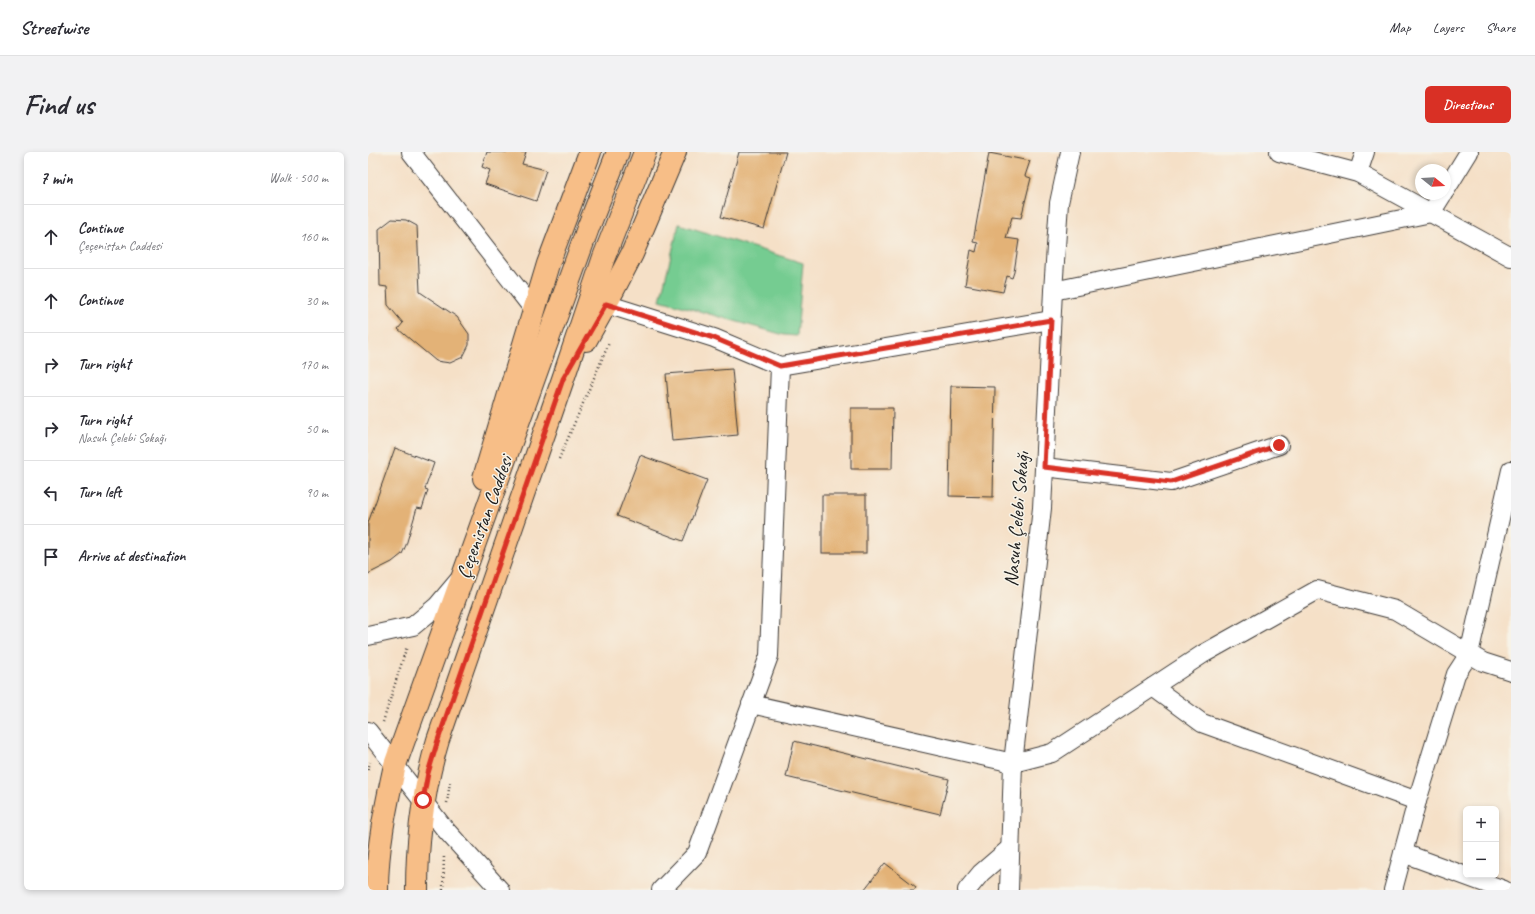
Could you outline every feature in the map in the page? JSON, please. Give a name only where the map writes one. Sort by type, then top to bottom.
[{"type":"main road","points":[[462,576],[478,499],[534,310],[548,264],[590,152]]},
{"type":"main road","name":"Çeçenistan Caddesi","points":[[377,890],[378,860],[382,828],[396,765],[462,576],[588,228],[618,152]]},
{"type":"main road","name":"Çeçenistan Caddesi","points":[[417,890],[417,863],[423,800],[428,773],[438,740],[604,257],[645,152]]},
{"type":"main road","points":[[563,379],[606,304],[632,254],[675,152]]},
{"type":"street","points":[[411,152],[534,310]]},
{"type":"street","name":"Nasuh Çelebi Sokağı","points":[[1009,890],[1013,763],[1042,508],[1052,291],[1058,203],[1070,152]]},
{"type":"street","points":[[1279,152],[1358,173],[1511,257]]},
{"type":"street","points":[[1358,173],[1365,152]]},
{"type":"street","points":[[1451,181],[1469,152]]},
{"type":"street","points":[[1052,291],[1431,213],[1439,200]]},
{"type":"street","points":[[606,304],[714,338],[780,366],[1051,320]]},
{"type":"street","points":[[660,890],[697,853],[769,656],[780,366]]},
{"type":"street","points":[[1044,467],[1171,482],[1279,445]]},
{"type":"street","points":[[1393,890],[1416,801],[1456,674],[1469,654],[1511,470]]},
{"type":"street","points":[[368,636],[414,626],[437,606],[462,576]]},
{"type":"street","points":[[751,704],[1013,763],[1052,752],[1203,654],[1317,590],[1395,610],[1483,662],[1511,671]]},
{"type":"street","points":[[1153,687],[1202,723],[1416,801]]},
{"type":"street","points":[[372,735],[444,828],[500,890]]},
{"type":"street","points":[[967,890],[980,873],[1010,848]]},
{"type":"street","points":[[1403,853],[1504,890]]},
{"type":"path","points":[[558,460],[611,339]]},
{"type":"path","points":[[368,770],[372,735],[386,715],[414,626]]},
{"type":"path","points":[[443,890],[444,828],[450,781]]},
{"type":"green space","points":[[679,224],[803,263],[797,336],[784,335],[660,300]]},
{"type":"building","points":[[487,152],[526,152],[522,164],[546,170],[536,201],[485,184],[490,170],[482,167]]},
{"type":"building","points":[[739,152],[786,152],[764,229],[721,217]]},
{"type":"building","points":[[989,153],[1030,161],[1025,176],[1031,178],[1021,218],[1012,217],[1006,238],[1019,240],[1014,272],[1012,278],[1007,276],[1003,292],[965,285],[971,250],[976,252],[978,243],[973,242]]},
{"type":"building","points":[[392,219],[406,220],[417,226],[420,292],[457,317],[469,334],[469,345],[463,357],[450,363],[436,361],[398,329],[403,323],[388,305],[387,287],[380,286],[379,229]]},
{"type":"building","points":[[732,369],[738,435],[672,441],[666,374]]},
{"type":"building","points":[[951,386],[995,387],[993,497],[949,496]]},
{"type":"building","points":[[851,408],[893,408],[892,469],[851,469]]},
{"type":"building","points":[[395,448],[434,463],[425,489],[428,490],[422,509],[417,508],[402,554],[392,562],[368,574],[368,523]]},
{"type":"building","points":[[640,455],[707,480],[683,541],[617,516]]},
{"type":"building","points":[[822,495],[866,495],[866,553],[822,553]]},
{"type":"building","points":[[794,741],[949,779],[940,814],[786,777]]},
{"type":"building","points":[[885,863],[916,887],[914,890],[864,890]]},
{"type":"route","points":[[423,800],[428,773],[438,740],[563,379],[606,304],[623,311],[714,338],[780,366],[1051,320],[1044,467],[1171,482],[1279,445]]}]
